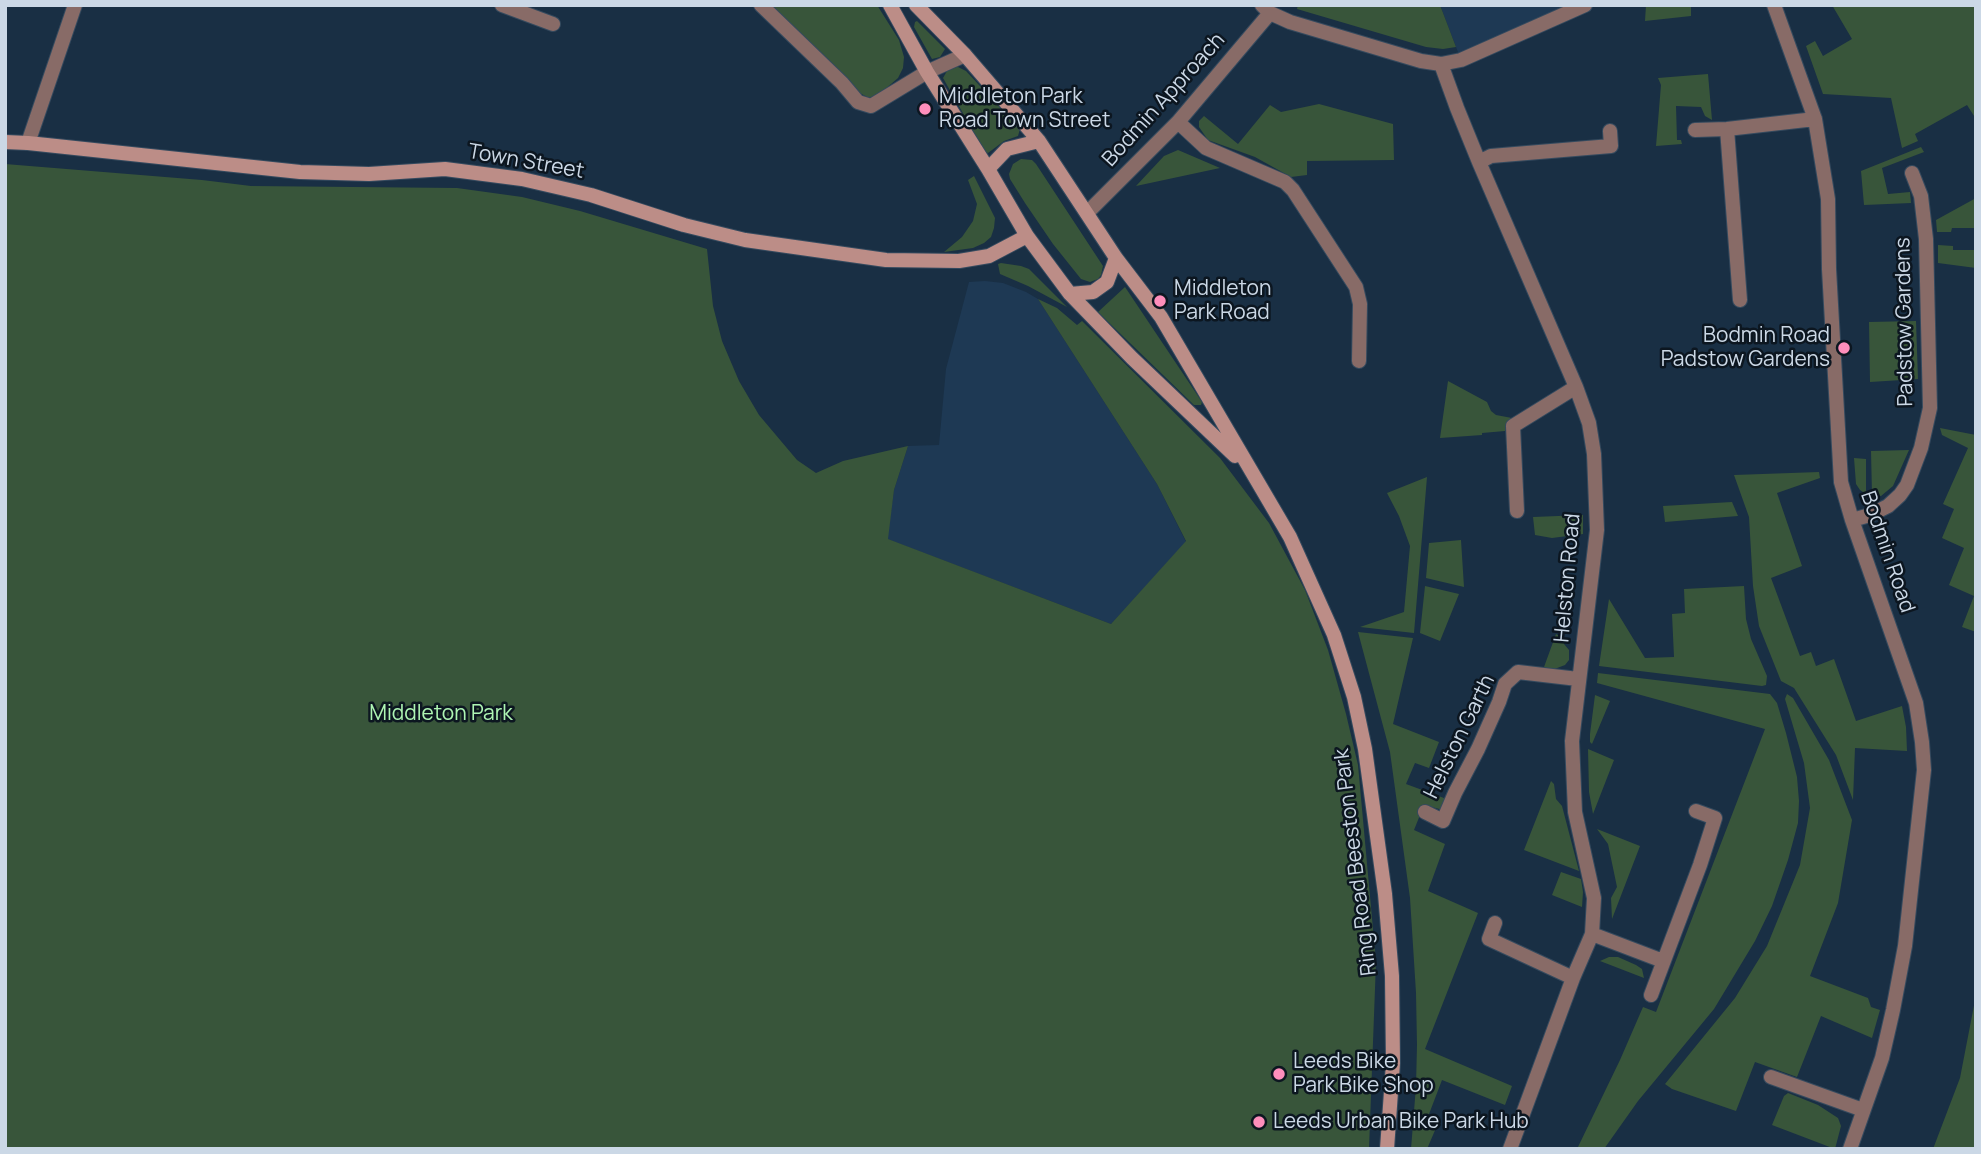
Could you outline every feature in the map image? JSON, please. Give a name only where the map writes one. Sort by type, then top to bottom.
[{"type":"street","points":[[28,143],[75,5]]},
{"type":"street","points":[[502,5],[553,24]]},
{"type":"street","points":[[761,5],[842,83],[858,102],[871,106],[927,72],[965,55]]},
{"type":"street","points":[[890,5],[927,72],[1027,236]]},
{"type":"street","points":[[916,5],[965,55],[1039,141],[1087,213]]},
{"type":"street","points":[[1266,9],[1290,22],[1421,61],[1441,64],[1461,60],[1585,5]]},
{"type":"street","name":"Bodmin Road","points":[[1774,5],[1815,119],[1828,199],[1829,269],[1841,482],[1916,703],[1924,770],[1905,946],[1882,1058],[1850,1149]]},
{"type":"street","name":"Bodmin Approach","points":[[1087,213],[1178,122],[1266,9]]},
{"type":"street","name":"Helston Road","points":[[1441,64],[1479,162],[1576,387],[1589,423],[1594,454],[1597,530],[1572,741],[1575,812],[1594,898],[1592,934],[1510,1149]]},
{"type":"street","points":[[1695,130],[1727,130],[1815,119]]},
{"type":"street","points":[[1178,122],[1206,148],[1285,182],[1293,190],[1356,287],[1360,304],[1359,360]]},
{"type":"street","points":[[1727,130],[1740,300]]},
{"type":"street","points":[[1479,162],[1490,156],[1611,146],[1610,131]]},
{"type":"street","points":[[988,169],[1007,149],[1039,141]]},
{"type":"street","name":"Town Street","points":[[5,142],[300,172],[369,174],[445,169],[522,179],[591,195],[684,225],[745,240],[886,260],[959,261],[989,256],[1027,236]]},
{"type":"street","name":"Padstow Gardens","points":[[1852,520],[1888,506],[1907,485],[1921,448],[1930,408],[1926,239],[1921,196],[1912,173]]},
{"type":"street","name":"Ring Road Beeston Park","points":[[1087,213],[1116,258],[1161,317],[1290,537],[1326,616],[1353,697],[1365,749],[1381,859],[1392,976],[1393,1063],[1387,1149]]},
{"type":"street","name":"Ring Road Beeston Park","points":[[1027,236],[1070,294],[1132,358],[1249,469]]},
{"type":"street","points":[[1070,294],[1093,292],[1107,282],[1116,258]]},
{"type":"street","points":[[1517,511],[1513,426],[1576,387]]},
{"type":"street","name":"Helston Garth","points":[[1425,812],[1443,821],[1499,702],[1504,684],[1518,672],[1578,679]]},
{"type":"street","points":[[1651,995],[1700,865],[1714,818],[1696,811]]},
{"type":"street","points":[[1495,923],[1489,939],[1573,978]]},
{"type":"street","points":[[1592,934],[1663,961]]},
{"type":"street","points":[[1771,1077],[1863,1110]]},
{"type":"shaded area","points":[[1440,5],[1585,5],[1461,60]]},
{"type":"shaded area","points":[[969,282],[1003,283],[1038,299],[1157,484],[1186,542],[1111,624],[887,539],[894,490],[908,446],[939,445],[946,369]]},
{"type":"green space","points":[[769,5],[877,5],[899,40],[904,57],[898,78],[876,97],[867,97]]},
{"type":"green space","points":[[1298,5],[1440,5],[1456,47],[1426,47],[1297,9]]},
{"type":"green space","points":[[1646,5],[1691,5],[1691,16],[1645,21]]},
{"type":"green space","points":[[1832,5],[1976,5],[1976,119],[1967,105],[1915,134],[1918,141],[1902,148],[1891,98],[1823,94],[1806,46],[1815,41],[1823,56],[1852,39]]},
{"type":"green space","points":[[917,21],[945,49],[940,57],[932,59],[914,27]]},
{"type":"green space","points":[[954,67],[966,71],[1020,129],[1018,136],[1004,141],[988,153],[985,152],[943,78],[947,71]]},
{"type":"green space","points":[[1708,74],[1712,120],[1705,116],[1701,107],[1676,106],[1677,140],[1681,140],[1682,144],[1656,146],[1661,85],[1658,78]]},
{"type":"green space","points":[[1319,104],[1393,124],[1394,160],[1307,161],[1307,175],[1291,177],[1255,157],[1208,140],[1199,127],[1199,121],[1204,116],[1238,144],[1270,105],[1281,112]]},
{"type":"green space","points":[[1921,147],[1924,152],[1882,168],[1888,194],[1910,192],[1911,203],[1864,205],[1861,171]]},
{"type":"green space","points":[[1178,150],[1220,168],[1136,186],[1164,156]]},
{"type":"green space","points":[[1021,159],[1032,160],[1036,164],[1103,266],[1098,279],[1090,282],[1081,279],[1025,203],[1009,174],[1013,164]]},
{"type":"green space","name":"Middleton Park","points":[[5,164],[251,186],[457,188],[522,197],[580,211],[707,249],[713,306],[722,341],[739,381],[759,415],[797,460],[816,473],[843,461],[908,446],[894,490],[888,539],[1111,624],[1186,541],[1157,484],[1038,299],[1057,308],[1077,325],[1082,321],[1220,458],[1269,523],[1305,590],[1328,650],[1358,765],[1376,962],[1369,1149],[5,1149]]},
{"type":"green space","points":[[974,176],[995,218],[991,237],[973,248],[944,252],[962,237],[973,221],[977,204],[968,180]]},
{"type":"green space","points":[[1976,198],[1976,228],[1952,228],[1951,232],[1937,232],[1936,220]]},
{"type":"green space","points":[[1938,245],[1953,246],[1953,250],[1976,250],[1976,268],[1938,263]]},
{"type":"green space","points":[[998,264],[1029,269],[1067,307],[1000,274]]},
{"type":"green space","points":[[1125,287],[1202,402],[1201,405],[1194,405],[1098,312]]},
{"type":"green space","points":[[1916,321],[1918,379],[1870,382],[1869,322]]},
{"type":"green space","points":[[1448,381],[1487,402],[1496,415],[1512,418],[1505,431],[1440,438]]},
{"type":"green space","points":[[1940,428],[1976,435],[1976,632],[1962,627],[1974,596],[1949,585],[1964,548],[1942,538],[1954,509],[1943,504],[1968,448],[1942,435]]},
{"type":"green space","points":[[1909,450],[1893,486],[1881,496],[1872,495],[1871,451]]},
{"type":"green space","points":[[1854,458],[1866,459],[1866,494],[1856,484]]},
{"type":"green space","points":[[1819,472],[1820,478],[1777,493],[1802,566],[1771,578],[1800,656],[1811,652],[1816,666],[1834,659],[1856,721],[1902,706],[1906,727],[1907,751],[1855,748],[1853,800],[1836,755],[1794,688],[1781,681],[1759,626],[1753,586],[1749,517],[1734,475]]},
{"type":"green space","points":[[1427,477],[1414,633],[1360,627],[1404,612],[1410,546],[1387,493]]},
{"type":"green space","points":[[1732,502],[1738,516],[1665,522],[1663,506]]},
{"type":"green space","points":[[1583,515],[1583,534],[1552,538],[1535,535],[1533,517]]},
{"type":"green space","points":[[1461,540],[1464,587],[1426,578],[1429,543]]},
{"type":"green space","points":[[1425,586],[1459,594],[1440,641],[1420,633]]},
{"type":"green space","points":[[1744,586],[1746,619],[1751,639],[1767,676],[1766,685],[1599,666],[1609,599],[1645,658],[1674,657],[1672,614],[1685,613],[1684,589]]},
{"type":"green space","points":[[1358,632],[1413,638],[1393,724],[1439,742],[1429,768],[1415,763],[1406,784],[1452,801],[1447,811],[1424,805],[1414,830],[1445,844],[1428,891],[1478,913],[1425,1049],[1512,1086],[1505,1105],[1442,1080],[1426,1122],[1436,1128],[1427,1149],[1411,1149],[1417,1045],[1410,898],[1390,752]]},
{"type":"green space","points":[[1556,634],[1565,639],[1569,660],[1565,665],[1552,670],[1544,667]]},
{"type":"green space","points":[[1598,673],[1770,694],[1777,703],[1786,733],[1797,777],[1799,801],[1798,823],[1772,906],[1755,941],[1714,1009],[1638,1101],[1604,1149],[1577,1149],[1643,1007],[1656,1012],[1765,729],[1597,683]]},
{"type":"green space","points":[[1787,694],[1793,698],[1829,760],[1852,820],[1838,903],[1810,976],[1868,998],[1871,1007],[1880,1010],[1872,1038],[1821,1016],[1797,1077],[1755,1062],[1736,1111],[1672,1089],[1665,1084],[1735,998],[1767,946],[1800,865],[1810,808],[1804,763],[1785,699]]},
{"type":"green space","points":[[1595,695],[1610,701],[1592,744],[1590,734]]},
{"type":"green space","points":[[1588,749],[1614,760],[1593,814],[1589,792]]},
{"type":"green space","points":[[1551,781],[1556,799],[1562,806],[1579,871],[1524,850]]},
{"type":"green space","points":[[1597,829],[1640,846],[1612,919],[1611,898],[1617,887],[1608,844]]},
{"type":"green space","points":[[1561,872],[1581,879],[1582,907],[1552,895]]},
{"type":"green space","points":[[1618,957],[1636,965],[1642,969],[1644,978],[1600,961]]},
{"type":"green space","points":[[1976,995],[1976,1149],[1933,1149],[1960,1078]]},
{"type":"green space","points":[[1788,1093],[1818,1105],[1838,1118],[1841,1126],[1835,1149],[1772,1125],[1784,1096]]},
{"type":"place","name":"Middleton Park Road Town Street","points":[[925,109]]},
{"type":"place","name":"Middleton Park Road","points":[[1160,301]]},
{"type":"place","name":"Bodmin Road Padstow Gardens","points":[[1844,348]]},
{"type":"place","name":"Leeds Bike Park Bike Shop","points":[[1279,1074]]},
{"type":"place","name":"Leeds Urban Bike Park Hub","points":[[1259,1122]]}]
